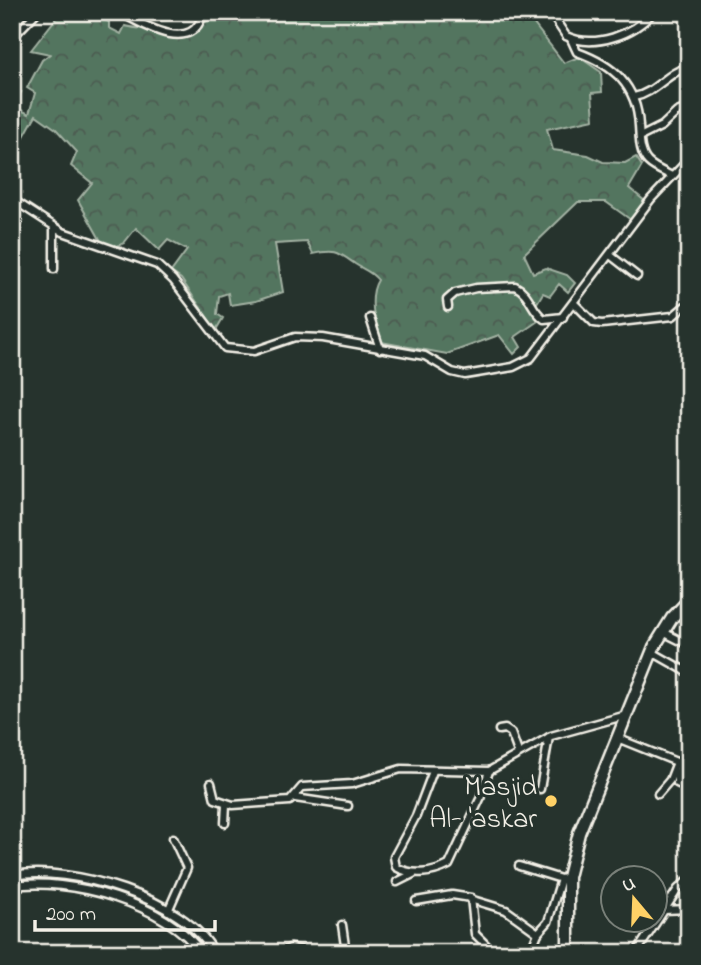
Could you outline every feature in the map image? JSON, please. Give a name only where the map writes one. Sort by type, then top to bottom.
[{"type":"highway","points":[[568,953],[565,878],[579,833],[652,652],[663,632],[689,600]]},
{"type":"street","points":[[12,38],[37,12]]},
{"type":"street","points":[[120,12],[169,35],[190,32],[200,22],[203,12]]},
{"type":"street","points":[[550,12],[561,31],[571,38],[577,52],[611,67],[634,97],[646,160],[672,176]]},
{"type":"street","points":[[571,38],[618,36],[636,28],[653,12]]},
{"type":"street","points":[[634,97],[646,93],[676,71],[689,67]]},
{"type":"street","points":[[640,136],[667,123],[677,112],[689,107]]},
{"type":"street","points":[[12,199],[54,226],[157,265],[173,280],[225,348],[254,351],[305,336],[434,359],[457,374],[477,374],[526,363],[575,303],[651,199],[689,159]]},
{"type":"street","points":[[12,211],[18,222],[12,225]]},
{"type":"street","points":[[54,226],[54,269]]},
{"type":"street","points":[[610,255],[638,276]]},
{"type":"street","points":[[448,307],[447,300],[456,293],[515,286],[530,296],[534,310],[544,319],[563,317]]},
{"type":"street","points":[[575,303],[594,323],[602,324],[673,316],[685,306]]},
{"type":"street","points":[[370,318],[380,349]]},
{"type":"street","points":[[663,632],[689,645]]},
{"type":"street","points":[[652,652],[689,673]]},
{"type":"street","points":[[295,798],[298,790],[307,786],[352,784],[401,769],[489,771],[513,760],[519,752],[549,737],[627,715]]},
{"type":"street","points":[[499,730],[505,729],[511,733],[519,752]]},
{"type":"street","points":[[540,789],[549,737]]},
{"type":"street","points":[[617,738],[689,767]]},
{"type":"street","points":[[678,763],[677,783],[689,789]]},
{"type":"street","points":[[658,794],[671,778],[678,763]]},
{"type":"street","points":[[415,873],[399,869],[393,859],[420,806],[433,771]]},
{"type":"street","points":[[397,882],[415,873],[449,865],[480,799],[489,771]]},
{"type":"street","points":[[211,783],[215,799],[226,804],[274,803],[295,798],[348,806]]},
{"type":"street","points":[[225,823],[226,804]]},
{"type":"street","points":[[168,911],[187,868],[173,838]]},
{"type":"street","points":[[519,866],[565,878],[548,922],[538,933],[530,953]]},
{"type":"street","points":[[12,876],[40,872],[75,877],[124,892],[168,911],[195,928],[214,953]]},
{"type":"street","points":[[670,901],[689,879]]},
{"type":"street","points":[[12,886],[62,884],[126,903],[184,931],[201,953]]},
{"type":"street","points":[[416,901],[452,895],[473,900],[506,910],[538,933]]},
{"type":"street","points":[[473,900],[472,924],[478,941],[485,945]]},
{"type":"street","points":[[670,910],[689,909]]},
{"type":"street","points":[[342,925],[346,953]]},
{"type":"street","points":[[636,953],[648,934]]},
{"type":"street","points":[[278,953],[290,948],[317,953]]},
{"type":"green space","points":[[61,12],[69,12],[73,18],[88,12],[109,22],[109,28],[121,34],[125,26],[192,30],[207,21],[209,12],[486,12],[487,16],[520,14],[530,19],[564,63],[579,57],[601,72],[602,92],[592,93],[594,119],[547,129],[553,150],[588,155],[603,162],[625,163],[636,157],[642,166],[629,188],[646,202],[631,220],[606,202],[578,202],[524,254],[533,273],[546,268],[567,275],[575,283],[568,292],[559,284],[550,296],[543,293],[532,311],[541,319],[515,337],[521,347],[514,354],[499,335],[447,354],[381,342],[374,319],[373,302],[378,280],[340,254],[313,254],[307,242],[275,244],[283,292],[256,301],[230,305],[228,293],[219,296],[217,314],[223,318],[216,330],[181,279],[171,272],[187,250],[168,240],[159,250],[136,228],[124,243],[111,249],[101,241],[78,200],[92,183],[71,166],[77,152],[56,129],[36,115],[12,158],[12,91],[21,92],[15,107],[29,114],[35,93],[27,88],[42,60],[50,54],[31,50]]},
{"type":"place","name":"Masjid Al- 'askar","points":[[551,801]]}]
